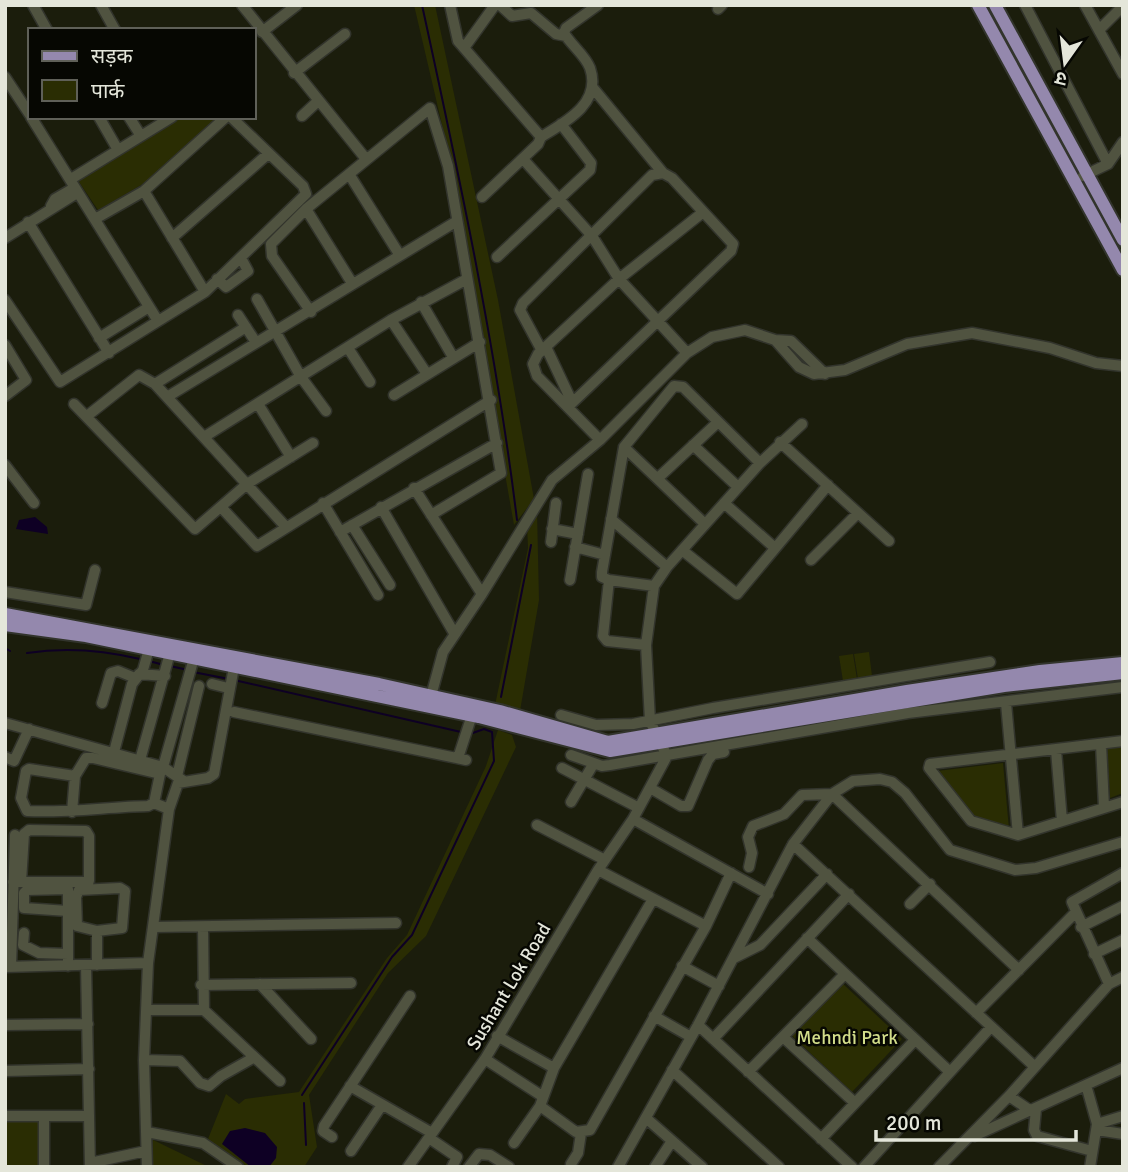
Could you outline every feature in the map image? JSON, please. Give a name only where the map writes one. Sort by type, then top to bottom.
[{"type":"main road","points":[[978,5],[1123,270]]},
{"type":"main road","points":[[995,5],[1123,240]]},
{"type":"main road","points":[[5,614],[236,655],[431,696],[500,711],[608,742],[662,746],[917,690],[1040,671],[1123,663]]},
{"type":"main road","points":[[5,625],[148,653],[168,665],[193,663],[232,670],[610,751],[662,746],[1006,696],[1123,673]]},
{"type":"street","points":[[33,5],[46,28]]},
{"type":"street","points":[[101,5],[114,28]]},
{"type":"street","points":[[242,5],[317,102],[366,159]]},
{"type":"street","points":[[262,32],[297,5]]},
{"type":"street","points":[[450,5],[458,41],[541,137]]},
{"type":"street","points":[[464,48],[498,5],[512,16],[531,13],[556,34],[566,36]]},
{"type":"street","points":[[570,404],[734,247],[672,178],[663,173],[593,88],[590,67],[566,36],[566,28],[598,5]]},
{"type":"street","points":[[1025,5],[1108,164]]},
{"type":"street","points":[[1085,5],[1123,74]]},
{"type":"street","points":[[1099,30],[1123,6]]},
{"type":"street","points":[[294,73],[345,34]]},
{"type":"street","points":[[5,77],[28,113]]},
{"type":"street","points":[[482,197],[523,159],[541,137],[586,104],[593,88]]},
{"type":"street","points":[[302,116],[317,102]]},
{"type":"street","points":[[310,312],[270,250],[271,244],[306,209],[430,107],[448,166],[491,400],[501,473],[431,514]]},
{"type":"street","points":[[32,119],[158,321]]},
{"type":"street","points":[[100,119],[118,150]]},
{"type":"street","points":[[130,119],[141,136]]},
{"type":"street","points":[[5,237],[51,206],[118,150],[167,119]]},
{"type":"street","points":[[95,219],[144,191],[226,119]]},
{"type":"street","points":[[5,300],[60,382],[205,292],[217,279],[226,287],[248,271],[241,258],[306,194],[303,186],[230,119]]},
{"type":"street","points":[[497,257],[592,167],[561,124]]},
{"type":"street","points":[[1073,180],[1108,164],[1123,142]]},
{"type":"street","points":[[172,238],[268,154]]},
{"type":"street","points":[[523,159],[556,199],[592,236],[619,279],[687,353]]},
{"type":"street","points":[[570,404],[544,349],[520,310],[652,176],[663,173]]},
{"type":"street","points":[[349,174],[399,254]]},
{"type":"street","points":[[144,191],[205,292]]},
{"type":"street","points":[[306,209],[352,283]]},
{"type":"street","points":[[600,440],[570,404],[537,376],[533,365],[544,349],[619,279],[702,213]]},
{"type":"street","points":[[167,397],[255,341],[310,312],[352,283],[457,221]]},
{"type":"street","points":[[28,222],[109,353]]},
{"type":"street","points":[[204,437],[391,320],[467,279]]},
{"type":"street","points":[[257,299],[301,377],[326,411]]},
{"type":"street","points":[[421,302],[453,357]]},
{"type":"street","points":[[99,338],[149,307]]},
{"type":"street","points":[[238,315],[255,341]]},
{"type":"street","points":[[391,320],[427,374]]},
{"type":"street","points":[[155,384],[246,327]]},
{"type":"street","points":[[431,696],[443,652],[552,480],[600,440],[687,353],[712,337],[745,330],[775,340],[806,373],[825,374],[845,370],[907,344],[972,333],[1050,348],[1096,363],[1123,366]]},
{"type":"street","points":[[394,395],[480,342]]},
{"type":"street","points":[[5,345],[26,380],[5,396]]},
{"type":"street","points":[[348,348],[370,382]]},
{"type":"street","points":[[87,416],[139,375],[155,384],[286,527]]},
{"type":"street","points":[[654,586],[602,577],[624,447],[678,385],[760,463]]},
{"type":"street","points":[[221,507],[257,546],[491,400]]},
{"type":"street","points":[[74,404],[195,529],[247,484],[313,443]]},
{"type":"street","points":[[258,404],[291,457]]},
{"type":"street","points":[[658,478],[718,423]]},
{"type":"street","points":[[662,746],[652,721],[646,645],[654,586],[667,567],[738,487],[780,442],[802,424]]},
{"type":"street","points":[[780,442],[889,541]]},
{"type":"street","points":[[340,532],[497,443]]},
{"type":"street","points":[[693,445],[738,487]]},
{"type":"street","points":[[624,447],[705,524]]},
{"type":"street","points":[[5,465],[34,503]]},
{"type":"street","points":[[570,580],[587,474]]},
{"type":"street","points":[[682,550],[737,594],[828,485]]},
{"type":"street","points":[[414,488],[482,594]]},
{"type":"street","points":[[323,503],[378,595]]},
{"type":"street","points":[[551,542],[556,503]]},
{"type":"street","points":[[724,503],[775,548]]},
{"type":"street","points":[[382,507],[454,633]]},
{"type":"street","points":[[811,560],[858,513]]},
{"type":"street","points":[[611,519],[667,567]]},
{"type":"street","points":[[352,525],[390,584]]},
{"type":"street","points":[[552,529],[578,534]]},
{"type":"street","points":[[575,547],[605,555]]},
{"type":"street","points":[[5,592],[86,604],[95,570]]},
{"type":"street","points":[[609,580],[603,636],[607,641],[646,645]]},
{"type":"street","points":[[114,752],[148,653]]},
{"type":"street","points":[[561,715],[615,726],[990,662]]},
{"type":"street","points":[[163,767],[193,663]]},
{"type":"street","points":[[102,703],[111,673],[118,671],[139,674],[168,665]]},
{"type":"street","points":[[139,760],[168,665]]},
{"type":"street","points":[[5,723],[163,767],[181,779],[208,778],[214,774],[232,670]]},
{"type":"street","points":[[915,675],[917,690]]},
{"type":"street","points":[[212,684],[228,686]]},
{"type":"street","points":[[147,1167],[144,1060],[148,963],[155,928],[169,809],[174,789],[181,779],[199,686]]},
{"type":"street","points":[[571,755],[610,765],[662,746],[741,743],[1006,696],[1123,687]]},
{"type":"street","points":[[1006,696],[1018,835]]},
{"type":"street","points":[[234,712],[462,759],[463,743],[470,721]]},
{"type":"street","points":[[5,757],[14,761],[29,729]]},
{"type":"street","points":[[1123,741],[930,764],[929,768],[971,821],[1018,835],[1123,802]]},
{"type":"street","points":[[650,788],[681,806],[688,806],[713,754],[736,751],[741,748],[741,743]]},
{"type":"street","points":[[1101,744],[1104,807]]},
{"type":"street","name":"Sushant Lok Road","points":[[408,1167],[485,1059],[598,870],[633,820],[650,788],[662,746]]},
{"type":"street","points":[[1056,750],[1062,821]]},
{"type":"street","points":[[72,812],[75,776],[86,758],[160,774],[154,803]]},
{"type":"street","points":[[571,802],[594,763]]},
{"type":"street","points":[[562,768],[639,808]]},
{"type":"street","points":[[75,776],[29,769],[26,771],[21,798],[27,811],[72,812],[86,808],[148,806],[154,803],[169,809]]},
{"type":"street","points":[[618,1167],[698,1025],[793,844],[832,794],[853,781],[880,779],[892,782],[905,793],[950,850],[1015,870],[1036,868],[1123,842]]},
{"type":"street","points":[[749,867],[752,853],[748,837],[753,827],[784,814],[802,795],[832,794],[1019,970]]},
{"type":"street","points":[[633,820],[768,894]]},
{"type":"street","points":[[537,825],[605,860]]},
{"type":"street","points":[[13,888],[89,881],[88,833],[83,830],[29,830],[22,838],[13,888],[8,967],[148,963]]},
{"type":"street","points":[[13,888],[10,859],[15,835]]},
{"type":"street","points":[[793,844],[1034,1066]]},
{"type":"street","points":[[598,870],[706,926]]},
{"type":"street","points":[[581,1133],[590,1130],[706,926],[731,873]]},
{"type":"street","points":[[1109,984],[1072,906],[1073,899],[1123,873]]},
{"type":"street","points":[[734,958],[760,945],[827,874]]},
{"type":"street","points":[[910,905],[930,884]]},
{"type":"street","points":[[68,911],[24,908],[24,893],[27,890],[68,888],[68,911],[68,954],[68,965]]},
{"type":"street","points":[[120,888],[125,891],[122,928],[97,930],[77,926],[79,890],[120,888]]},
{"type":"street","points":[[713,1039],[849,894]]},
{"type":"street","points":[[514,1143],[541,1101],[554,1068],[653,899]]},
{"type":"street","points":[[1082,927],[1123,906]]},
{"type":"street","points":[[976,1013],[1075,913]]},
{"type":"street","points":[[155,928],[396,923]]},
{"type":"street","points":[[203,927],[201,985],[204,1010],[280,1081]]},
{"type":"street","points":[[97,930],[88,1024],[90,1165],[146,1151]]},
{"type":"street","points":[[24,933],[23,945],[29,950],[68,954]]},
{"type":"street","points":[[807,938],[950,1072]]},
{"type":"street","points":[[1094,954],[1123,940]]},
{"type":"street","points":[[682,966],[719,986]]},
{"type":"street","points":[[748,1072],[845,974]]},
{"type":"street","points":[[943,1166],[1109,984],[1123,977]]},
{"type":"street","points":[[201,985],[351,983]]},
{"type":"street","points":[[260,984],[311,1039]]},
{"type":"street","points":[[332,1137],[323,1131],[324,1126],[410,996]]},
{"type":"street","points":[[147,1010],[204,1010]]},
{"type":"street","points":[[654,1016],[691,1037]]},
{"type":"street","points":[[5,1025],[88,1024]]},
{"type":"street","points":[[698,1025],[852,1167]]},
{"type":"street","points":[[864,1167],[991,1027]]},
{"type":"street","points":[[497,1036],[554,1068]]},
{"type":"street","points":[[783,1037],[855,1103]]},
{"type":"street","points":[[821,1139],[915,1040]]},
{"type":"street","points":[[144,1060],[180,1061],[200,1083],[209,1086],[253,1058]]},
{"type":"street","points":[[485,1059],[581,1133]]},
{"type":"street","points":[[970,1138],[1123,1068]]},
{"type":"street","points":[[5,1071],[89,1069]]},
{"type":"street","points":[[673,1070],[779,1167]]},
{"type":"street","points":[[1086,1085],[1097,1127],[1090,1167]]},
{"type":"street","points":[[350,1086],[430,1136],[457,1157],[452,1167]]},
{"type":"street","points":[[1009,1096],[1033,1110]]},
{"type":"street","points":[[351,1151],[382,1105]]},
{"type":"street","points":[[1033,1110],[1037,1136],[1092,1151]]},
{"type":"street","points":[[5,1115],[89,1116]]},
{"type":"street","points":[[44,1116],[44,1167]]},
{"type":"street","points":[[1097,1127],[1123,1116]]},
{"type":"street","points":[[646,1118],[702,1167]]},
{"type":"street","points":[[1097,1127],[1123,1134]]},
{"type":"street","points":[[146,1132],[203,1143],[238,1167]]},
{"type":"street","points":[[571,1164],[578,1153],[581,1133]]},
{"type":"street","points":[[655,1167],[672,1141]]},
{"type":"street","points":[[469,1167],[479,1154],[484,1153],[509,1167]]},
{"type":"green space","points":[[414,5],[435,5],[498,300],[534,499],[514,525],[447,146]]},
{"type":"green space","points":[[177,119],[217,119],[148,181],[98,210],[77,179]]},
{"type":"green space","points":[[537,510],[539,600],[520,711],[495,705],[528,548],[527,525]]},
{"type":"green space","points":[[869,652],[872,676],[858,679],[854,654]]},
{"type":"green space","points":[[853,654],[857,679],[843,681],[839,656]]},
{"type":"green space","points":[[498,730],[512,735],[516,747],[426,936],[388,973],[309,1095],[317,1147],[304,1167],[244,1167],[208,1139],[226,1094],[239,1104],[245,1099],[299,1092],[387,958],[407,935],[486,766]]},
{"type":"green space","points":[[1123,747],[1123,793],[1110,798],[1107,748]]},
{"type":"green space","points":[[1003,763],[1009,829],[971,816],[937,771]]},
{"type":"green space","name":"Mehndi Park","points":[[841,982],[902,1039],[852,1092],[791,1035]]},
{"type":"green space","points":[[5,1118],[40,1118],[40,1167],[5,1167]]},
{"type":"green space","points":[[147,1137],[209,1167],[148,1167]]},
{"type":"shaded area","points":[[35,517],[47,527],[48,534],[16,529],[19,520]]},
{"type":"shaded area","points":[[245,1128],[265,1133],[277,1147],[276,1158],[269,1167],[251,1167],[222,1144],[230,1131]]},
{"type":"waterway","points":[[422,5],[463,197],[499,390],[517,520]]},
{"type":"waterway","points":[[501,697],[531,545]]},
{"type":"waterway","points":[[5,648],[10,651]]},
{"type":"waterway","points":[[27,653],[84,650],[140,659]]},
{"type":"waterway","points":[[149,661],[164,665]]},
{"type":"waterway","points":[[170,666],[188,670]]},
{"type":"waterway","points":[[193,672],[229,679]]},
{"type":"waterway","points":[[234,680],[461,732]]},
{"type":"waterway","points":[[302,1095],[392,957],[412,935],[494,761],[492,732],[484,729],[470,734]]},
{"type":"waterway","points":[[304,1103],[306,1145]]}]
